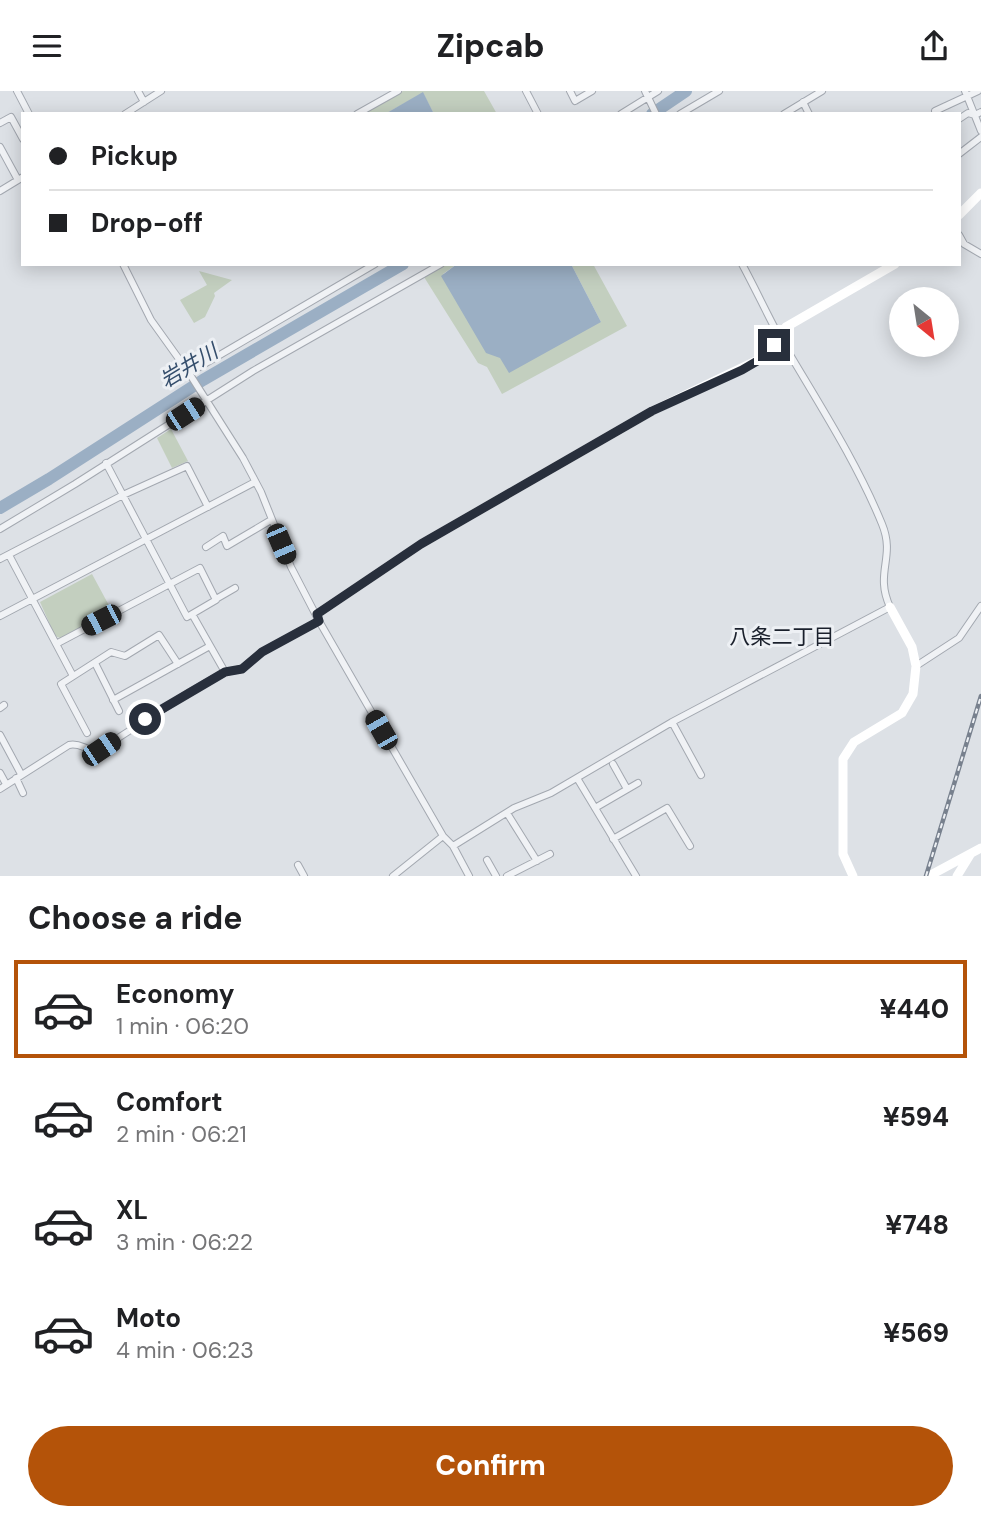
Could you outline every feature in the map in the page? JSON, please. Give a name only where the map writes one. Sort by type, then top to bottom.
[{"type":"street","points":[[17,91],[28,112]]},
{"type":"street","points":[[138,91],[144,102]]},
{"type":"street","points":[[128,112],[161,91]]},
{"type":"street","points":[[361,112],[398,91]]},
{"type":"street","points":[[526,91],[537,112]]},
{"type":"street","points":[[570,91],[575,101],[592,91]]},
{"type":"street","points":[[624,112],[658,91]]},
{"type":"street","points":[[683,112],[719,91]]},
{"type":"street","points":[[787,112],[822,91]]},
{"type":"street","points":[[935,112],[966,93],[978,91]]},
{"type":"street","points":[[966,93],[978,113],[981,131]]},
{"type":"street","points":[[803,102],[808,112]]},
{"type":"street","points":[[961,117],[968,113],[978,113]]},
{"type":"street","points":[[0,123],[11,117],[21,135]]},
{"type":"street","points":[[961,152],[981,137]]},
{"type":"street","points":[[0,147],[3,159],[20,178],[0,191]]},
{"type":"street","points":[[961,213],[981,193]]},
{"type":"street","points":[[961,239],[964,244],[981,254]]},
{"type":"street","points":[[124,266],[151,320],[205,398],[255,482],[291,567],[318,617],[443,836],[453,846],[469,876]]},
{"type":"street","points":[[190,375],[371,266]]},
{"type":"street","points":[[0,529],[205,398],[437,266]]},
{"type":"street","points":[[743,266],[779,336],[845,447],[881,521],[889,548],[882,578],[886,597],[912,647],[916,666],[913,694],[907,708],[854,743],[843,759],[843,854],[853,876]]},
{"type":"street","points":[[0,773],[3,786],[69,745],[75,743],[92,751],[101,749],[145,719],[225,672],[242,669],[262,652],[318,617],[421,544],[652,411],[764,357],[786,327],[891,266]]},
{"type":"street","points":[[106,463],[187,617],[235,588]]},
{"type":"street","points":[[0,559],[187,465],[208,507]]},
{"type":"street","points":[[0,616],[255,482]]},
{"type":"street","points":[[206,547],[223,536],[227,546],[271,520]]},
{"type":"street","points":[[9,555],[73,676]]},
{"type":"street","points":[[56,644],[200,568],[216,599]]},
{"type":"street","points":[[916,666],[959,638],[981,606]]},
{"type":"street","points":[[453,846],[507,813],[537,801],[672,722],[890,607]]},
{"type":"street","points":[[192,614],[225,672]]},
{"type":"street","points":[[87,733],[61,684],[111,652],[125,656],[159,635],[178,664]]},
{"type":"street","points":[[113,700],[210,646]]},
{"type":"street","points":[[94,663],[120,711]]},
{"type":"street","points":[[672,722],[701,775]]},
{"type":"street","points":[[0,735],[23,793]]},
{"type":"street","points":[[613,764],[627,789]]},
{"type":"street","points":[[577,778],[636,876]]},
{"type":"street","points":[[595,808],[638,783]]},
{"type":"street","points":[[613,839],[667,807],[690,846]]},
{"type":"street","points":[[507,813],[537,861]]},
{"type":"street","points":[[393,876],[443,836]]},
{"type":"street","points":[[929,876],[981,848]]},
{"type":"street","points":[[957,876],[971,853]]},
{"type":"street","points":[[507,876],[550,854]]},
{"type":"street","points":[[486,860],[496,876]]},
{"type":"street","points":[[298,865],[304,876]]},
{"type":"green space","points":[[403,91],[484,91],[496,112],[433,112],[423,93],[389,112],[366,112]]},
{"type":"green space","points":[[443,266],[454,266],[443,274],[601,322],[572,266],[594,266],[627,326],[502,394],[487,367],[478,363],[424,277]]},
{"type":"green space","points":[[199,271],[232,280],[214,293],[205,317],[194,323],[180,300],[207,285]]},
{"type":"green space","points":[[171,429],[188,461],[172,468],[157,438]]},
{"type":"green space","points":[[92,574],[112,611],[60,638],[55,636],[40,602]]},
{"type":"water","points":[[423,92],[433,112],[388,112]]},
{"type":"water","points":[[454,266],[572,266],[601,322],[509,373],[500,358],[486,353],[441,276]]},
{"type":"waterway","name":"岩井川","points":[[655,112],[686,91]]},
{"type":"waterway","name":"岩井川","points":[[0,508],[203,380],[400,266]]},
{"type":"railway","points":[[926,876],[981,696]]},
{"type":"district","name":"八条二丁目","points":[[782,637]]},
{"type":"route","points":[[145,719],[225,672],[242,669],[262,652],[319,621],[317,614],[421,544],[652,411],[742,370],[764,357],[774,345]]}]
